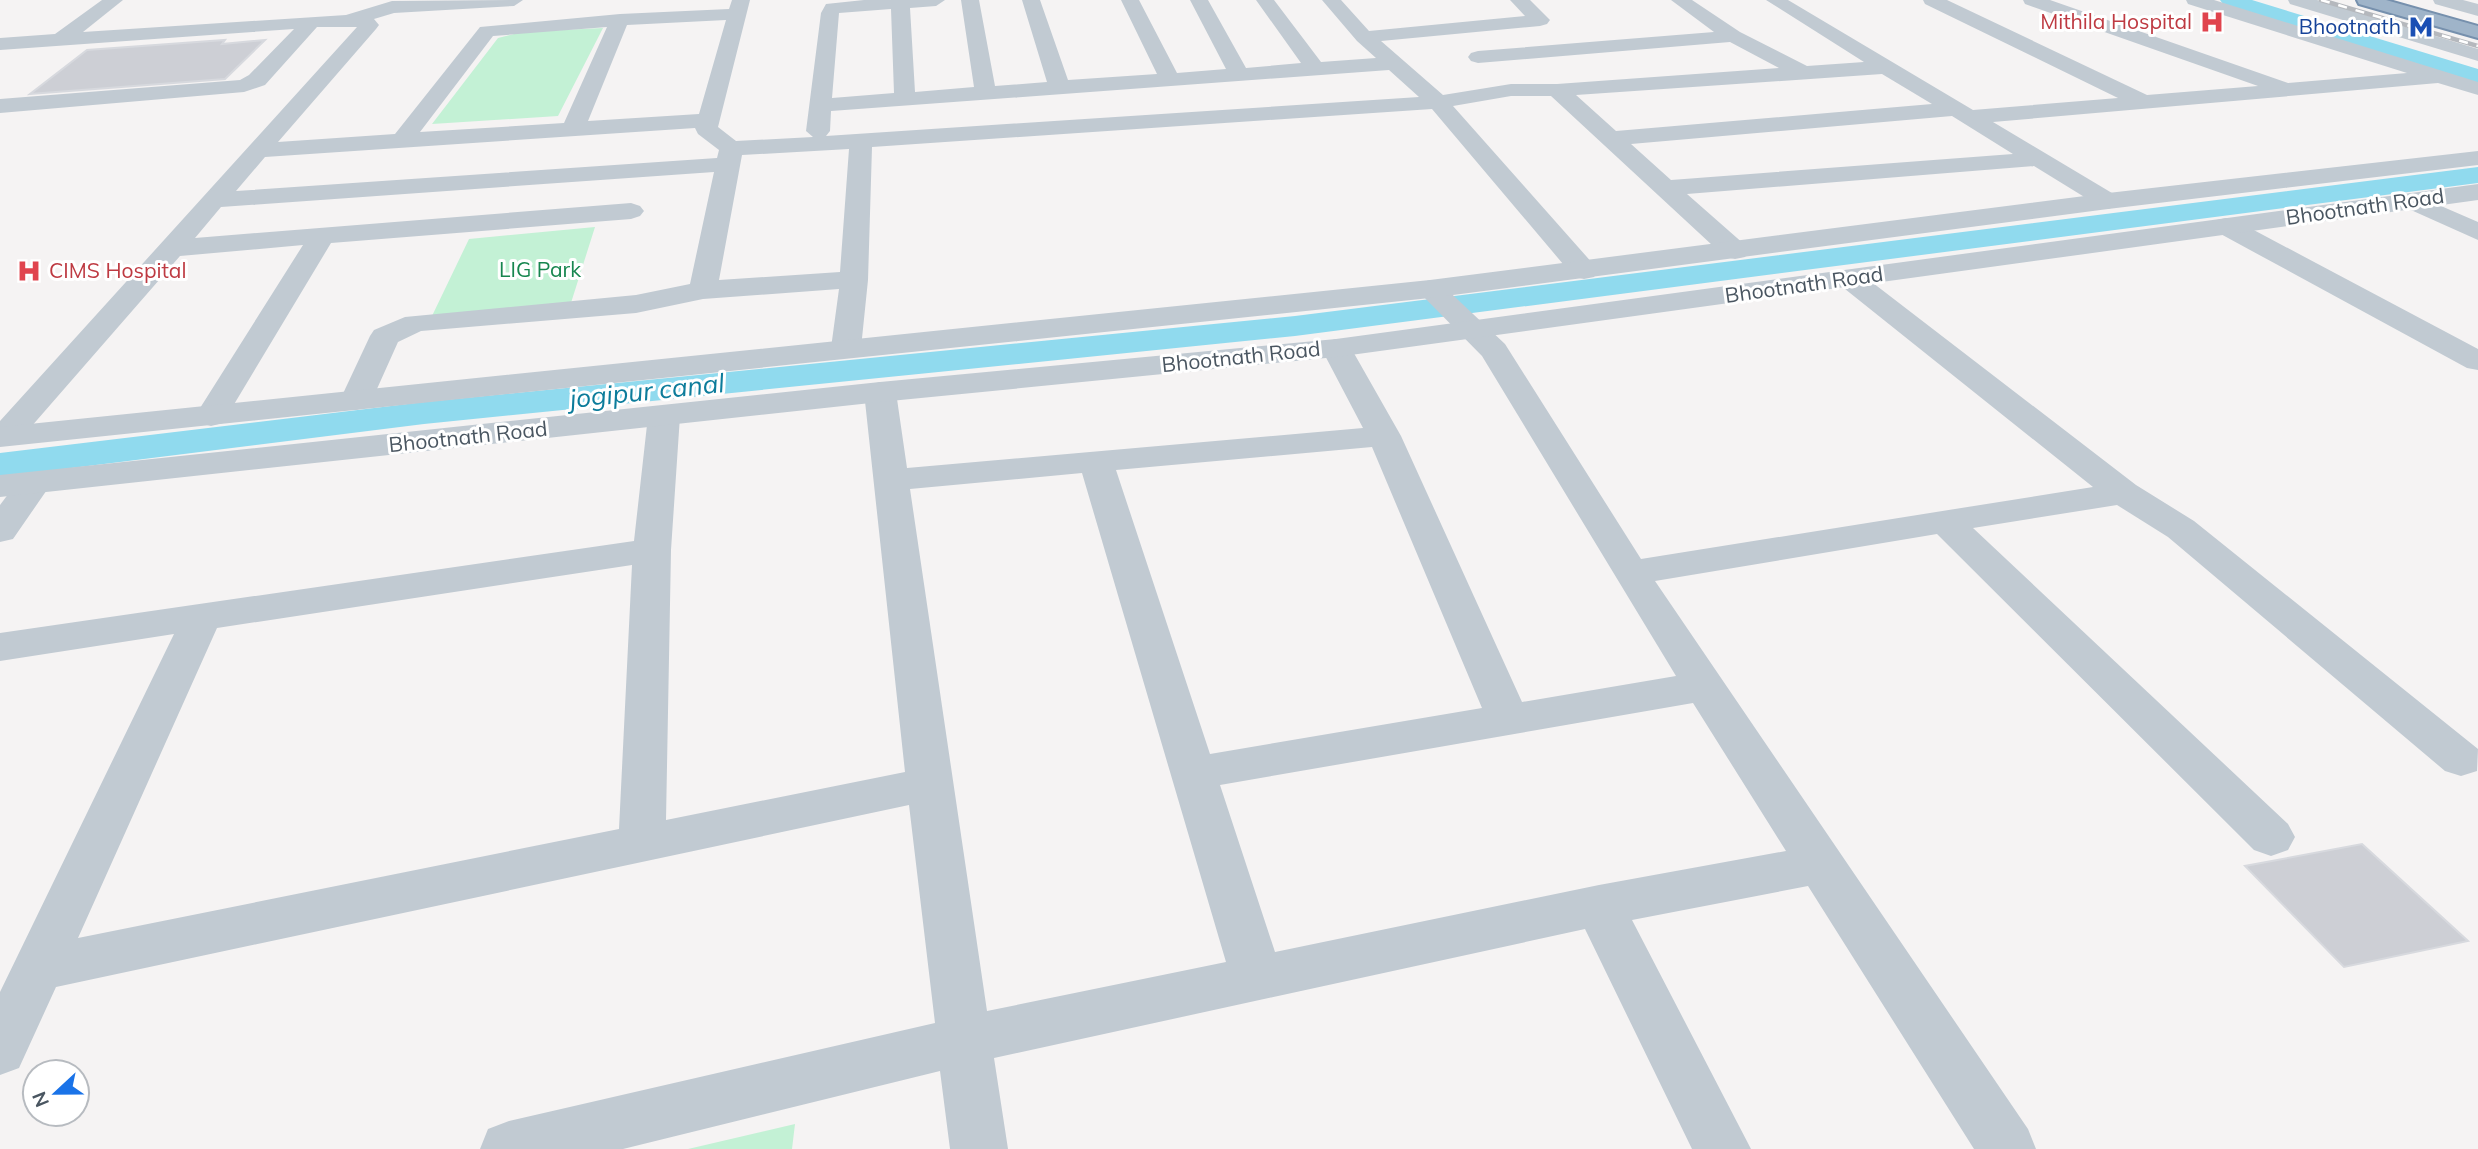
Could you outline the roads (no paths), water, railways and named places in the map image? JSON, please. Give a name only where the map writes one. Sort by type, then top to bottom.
[{"type":"highway","points":[[2366,0],[2478,32]]},
{"type":"highway","points":[[2393,0],[2478,24]]},
{"type":"street","points":[[61,39],[114,0]]},
{"type":"street","points":[[350,20],[392,7],[514,0]]},
{"type":"street","points":[[816,143],[832,4],[936,0]]},
{"type":"street","points":[[970,0],[986,94]]},
{"type":"street","points":[[1031,0],[1060,89]]},
{"type":"street","points":[[1130,0],[1170,80]]},
{"type":"street","points":[[1199,0],[1239,74]]},
{"type":"street","points":[[1265,0],[1315,68]]},
{"type":"street","points":[[1331,0],[1364,37],[1438,102],[1584,271]]},
{"type":"street","points":[[1364,37],[1540,20],[1519,0]]},
{"type":"street","points":[[1680,0],[1733,36],[1804,73]]},
{"type":"street","points":[[1775,0],[2108,201]]},
{"type":"street","points":[[1935,1],[1966,0]]},
{"type":"street","points":[[2032,0],[2291,90]]},
{"type":"street","points":[[2195,0],[2478,89]]},
{"type":"street","points":[[2297,0],[2478,55]]},
{"type":"street","points":[[2442,0],[2478,10]]},
{"type":"street","points":[[1935,1],[2145,102]]},
{"type":"street","points":[[900,2],[905,100]]},
{"type":"street","points":[[239,27],[264,7]]},
{"type":"street","points":[[402,141],[487,31],[739,7],[706,129],[729,156]]},
{"type":"street","points":[[159,33],[189,8]]},
{"type":"street","points":[[1430,9],[1511,90]]},
{"type":"street","points":[[0,44],[350,20],[366,22],[368,29],[2,436]]},
{"type":"street","points":[[573,129],[620,20]]},
{"type":"street","points":[[1,106],[244,86],[257,80],[311,22]]},
{"type":"street","points":[[1478,57],[1733,36]]},
{"type":"street","points":[[822,105],[1394,63]]},
{"type":"street","points":[[215,200],[729,156],[816,143],[1438,102],[1511,90],[1556,90],[1885,67]]},
{"type":"street","points":[[1610,139],[2145,102],[2438,77]]},
{"type":"street","points":[[1556,90],[1735,251]]},
{"type":"street","points":[[1014,93],[1021,129]]},
{"type":"street","points":[[260,150],[709,120]]},
{"type":"street","points":[[846,348],[854,280],[861,141]]},
{"type":"street","points":[[703,289],[729,156]]},
{"type":"street","name":"Bhootnath Road","points":[[11,485],[880,392],[1336,348],[1584,271],[2108,201],[2320,179],[2478,158]]},
{"type":"street","points":[[1665,188],[2037,159]]},
{"type":"street","points":[[2320,179],[2478,232]]},
{"type":"street","name":"Bhootnath Road","points":[[2,436],[846,348],[1451,311],[1850,279],[2478,192]]},
{"type":"street","points":[[172,248],[631,211]]},
{"type":"street","points":[[2226,226],[2478,361]]},
{"type":"street","points":[[211,416],[322,236]]},
{"type":"street","points":[[1850,279],[2123,493],[2181,529],[2461,759]]},
{"type":"street","points":[[356,400],[385,336],[416,323],[636,304],[703,289],[854,280]]},
{"type":"street","points":[[1451,311],[1494,351],[1630,572],[2007,1149]]},
{"type":"street","points":[[1336,348],[1384,436],[1508,718]]},
{"type":"street","points":[[880,392],[929,785],[979,1149]]},
{"type":"street","points":[[642,844],[652,550],[664,416]]},
{"type":"street","points":[[891,480],[1384,436]]},
{"type":"street","points":[[1096,461],[1257,977]]},
{"type":"street","points":[[0,530],[11,485]]},
{"type":"street","points":[[1630,572],[2123,493]]},
{"type":"street","points":[[1945,522],[2271,837]]},
{"type":"street","points":[[0,647],[652,550]]},
{"type":"street","points":[[0,1050],[202,617]]},
{"type":"street","points":[[1194,773],[1704,686]]},
{"type":"street","points":[[37,968],[929,785]]},
{"type":"street","points":[[509,1149],[965,1040],[1598,905],[1821,864]]},
{"type":"street","points":[[1598,905],[1721,1149]]},
{"type":"waterway","points":[[2230,0],[2478,77]]},
{"type":"waterway","name":"jogipur canal","points":[[0,465],[424,413],[1295,326],[2478,175]]},
{"type":"railway","points":[[2321,0],[2478,46]]},
{"type":"place","name":"Mithila Hospital","points":[[2212,22]]},
{"type":"place","name":"Bhootnath","points":[[2421,27]]},
{"type":"place","name":"CIMS Hospital","points":[[29,271]]},
{"type":"park label","name":"LIG Park","points":[[540,270]]}]
